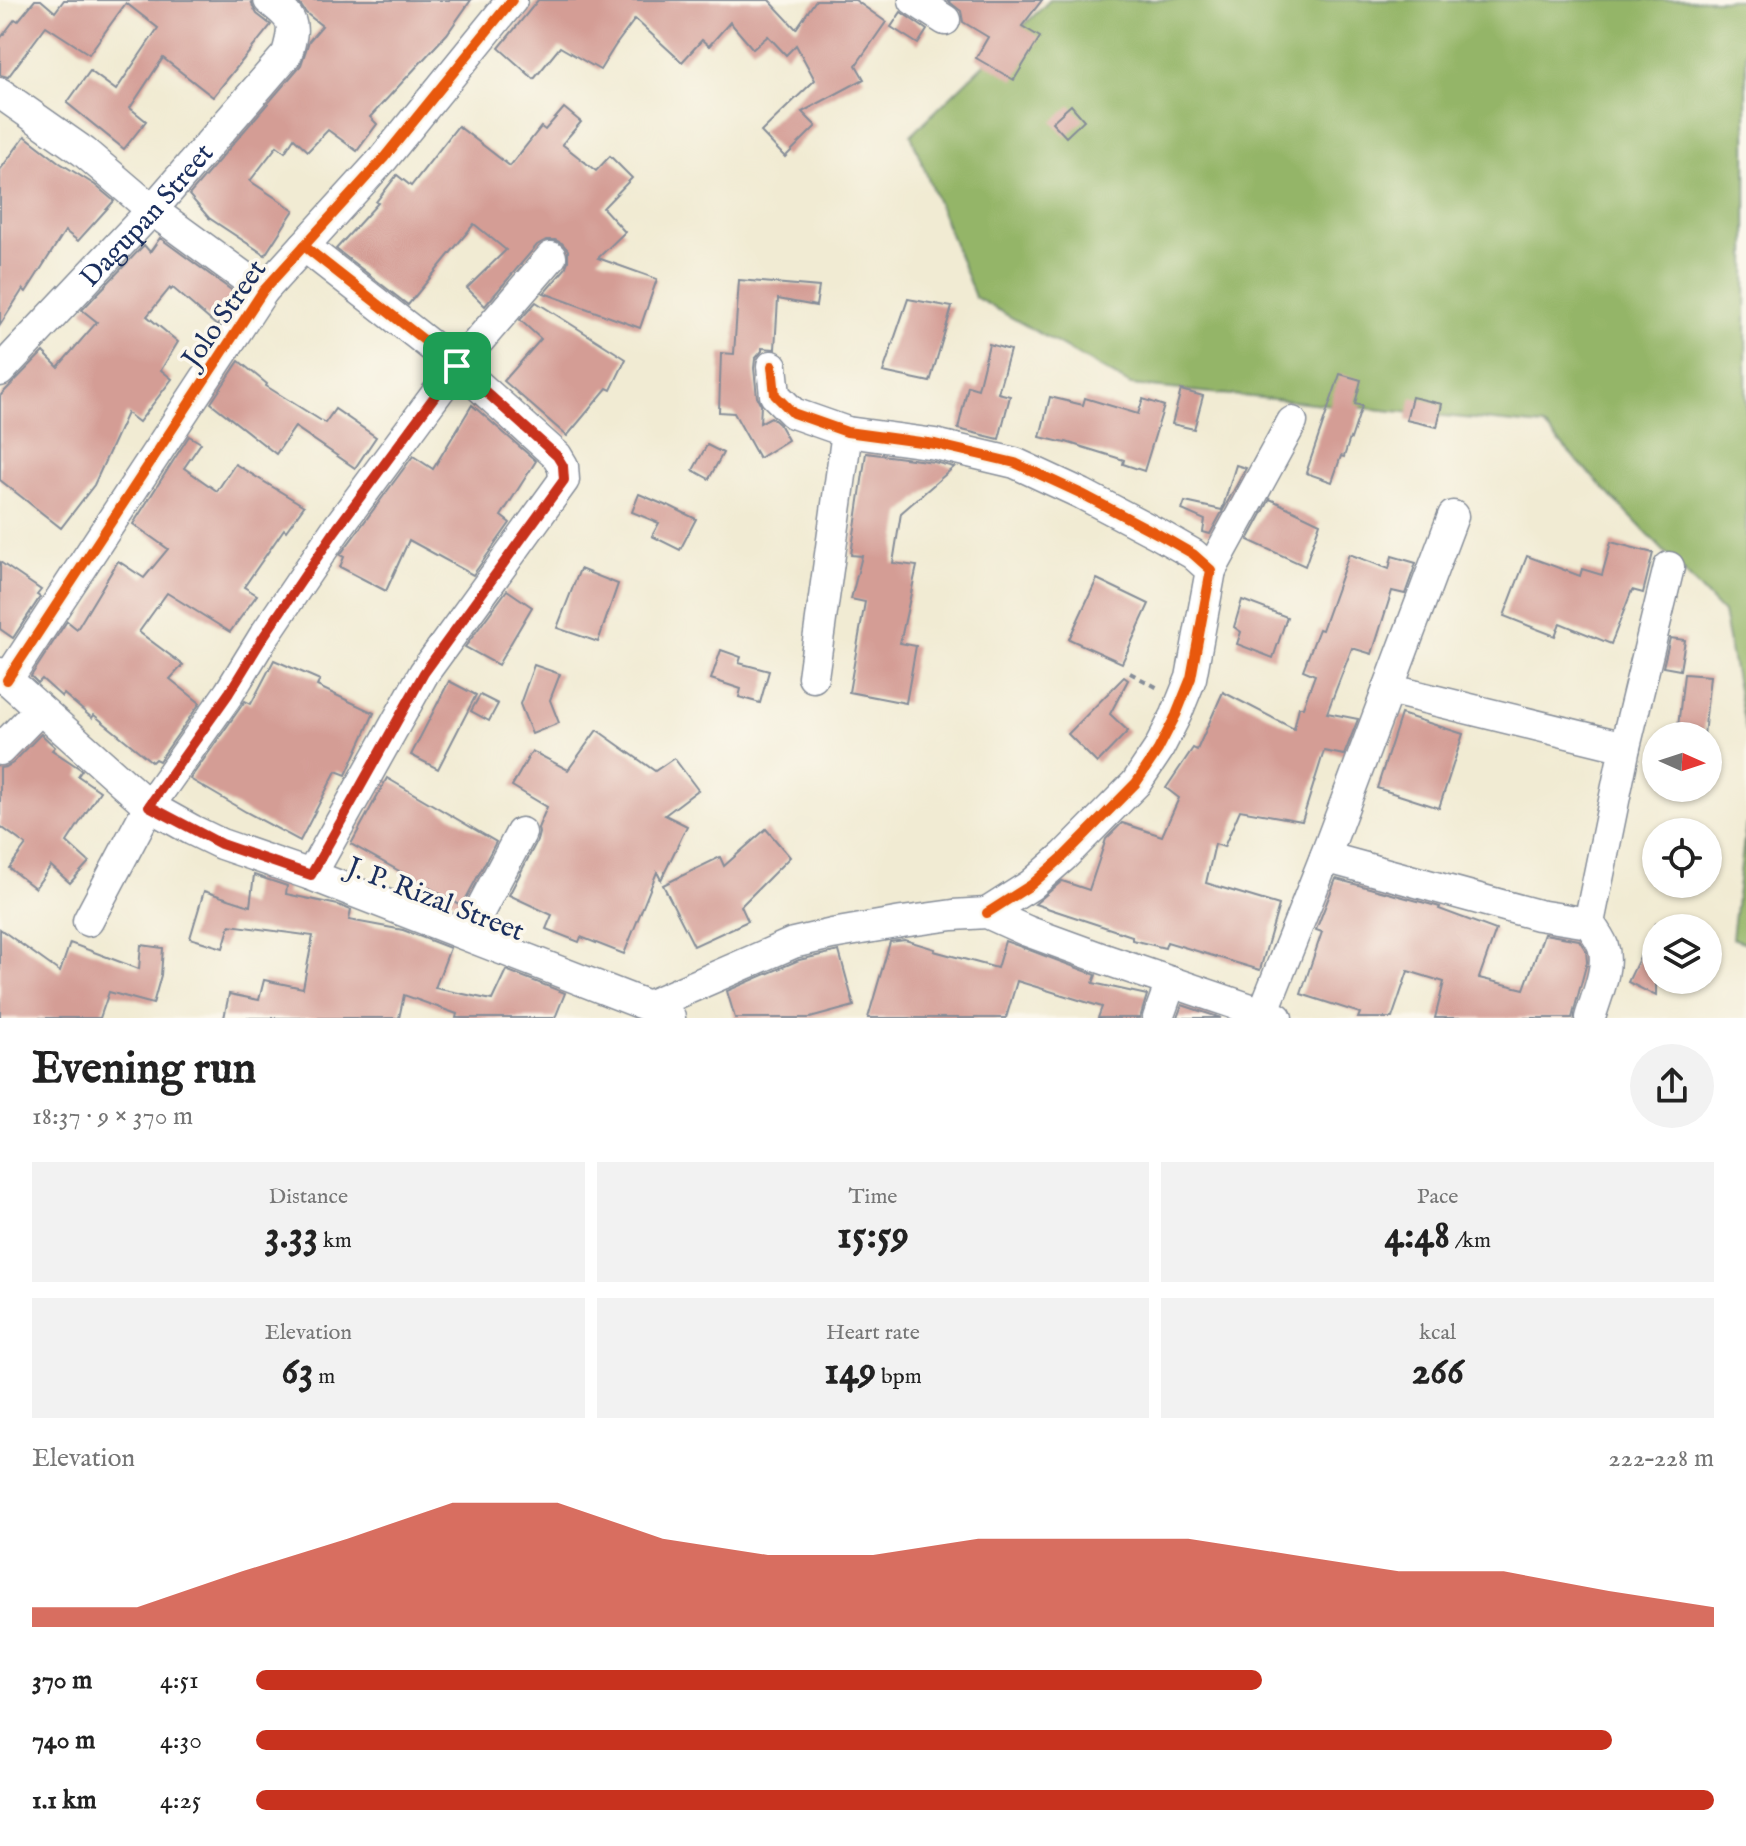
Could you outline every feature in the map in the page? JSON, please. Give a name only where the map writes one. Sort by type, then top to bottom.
[{"type":"street","name":"Dagupan Street","points":[[0,371],[152,210],[287,54],[293,34],[291,19],[269,0]]},
{"type":"street","name":"Jolo Street","points":[[4,676],[263,291],[400,140],[512,0]]},
{"type":"street","points":[[914,0],[945,20]]},
{"type":"street","points":[[0,93],[84,152],[152,210],[263,291]]},
{"type":"street","points":[[304,246],[457,366],[557,456],[563,466],[564,480],[424,673],[311,875]]},
{"type":"street","points":[[88,921],[149,806],[229,693],[335,531],[457,366],[551,257]]},
{"type":"street","points":[[772,366],[775,395],[793,413],[847,432],[935,444],[1015,463],[1158,534],[1193,554],[1211,570]]},
{"type":"street","points":[[987,913],[1031,885],[1064,856],[1136,783],[1158,750],[1191,678],[1211,570],[1292,422]]},
{"type":"street","points":[[813,677],[847,432]]},
{"type":"street","points":[[659,1012],[793,943],[902,922],[987,913],[1027,931],[1270,1016],[1325,857],[1453,516]]},
{"type":"street","points":[[1590,1018],[1604,970],[1605,954],[1589,923],[1625,747],[1669,567]]},
{"type":"street","name":"J. P. Rizal Street","points":[[4,676],[149,806],[221,844],[311,875],[659,1012]]},
{"type":"street","points":[[1388,689],[1625,747]]},
{"type":"street","points":[[0,750],[40,709]]},
{"type":"street","points":[[467,935],[521,833]]},
{"type":"street","points":[[1325,857],[1538,915],[1589,923]]},
{"type":"street","points":[[1158,1018],[1171,982]]},
{"type":"green space","points":[[1050,0],[1746,0],[1746,731],[1723,613],[1544,426],[1131,385],[975,297],[911,135]]},
{"type":"green space","points":[[1746,823],[1746,943],[1732,938]]},
{"type":"building","points":[[35,0],[41,0],[55,12],[64,0],[251,0],[257,14],[271,25],[213,97],[163,58],[130,108],[146,121],[124,149],[67,103],[90,71],[116,90],[158,28],[126,3],[89,54],[46,26],[8,77],[0,75],[0,39]]},
{"type":"building","points":[[297,0],[471,0],[447,34],[370,117],[377,124],[357,151],[328,130],[308,151],[294,138],[285,152],[277,146],[250,181],[294,210],[265,255],[209,218],[189,195],[301,65],[309,41],[322,26],[306,13]]},
{"type":"building","points":[[538,0],[769,0],[796,29],[816,0],[855,0],[886,22],[856,65],[864,79],[802,112],[816,126],[785,157],[761,132],[815,80],[796,45],[786,55],[768,36],[753,49],[730,22],[709,46],[702,40],[682,62],[635,19],[600,70],[560,47],[534,79],[499,48]]},
{"type":"building","points":[[947,0],[1042,0],[1022,26],[1040,37],[1014,80],[976,58],[988,37],[963,22],[961,11]]},
{"type":"building","points":[[901,12],[927,30],[918,44],[891,27]]},
{"type":"building","points":[[1071,105],[1084,120],[1066,137],[1052,122]]},
{"type":"building","points":[[564,108],[581,122],[562,144],[596,171],[610,156],[632,178],[603,208],[625,232],[598,258],[657,279],[640,328],[544,293],[568,261],[568,250],[555,240],[546,240],[537,245],[485,306],[467,288],[506,250],[474,224],[408,305],[336,249],[378,203],[397,175],[411,186],[458,126],[510,166],[541,127],[545,130]]},
{"type":"building","points":[[25,136],[114,201],[78,241],[65,231],[26,292],[23,289],[0,325],[0,170]]},
{"type":"building","points":[[160,238],[238,295],[217,326],[173,288],[147,316],[178,342],[161,370],[172,379],[139,422],[127,413],[94,485],[61,528],[0,480],[0,396],[43,352],[58,367],[97,322],[82,310],[144,245],[150,252]]},
{"type":"building","points":[[739,280],[819,287],[816,306],[778,299],[775,349],[762,348],[755,359],[760,423],[771,417],[788,440],[759,458],[734,413],[719,412],[721,353],[734,354]]},
{"type":"building","points":[[908,299],[952,307],[930,382],[883,372]]},
{"type":"building","points":[[536,302],[626,359],[611,390],[607,388],[567,436],[504,381],[541,339],[520,320]]},
{"type":"building","points":[[989,344],[1010,350],[998,393],[1010,396],[999,439],[958,429],[968,386],[978,389]]},
{"type":"building","points":[[239,361],[266,386],[325,423],[335,409],[376,437],[355,468],[295,427],[276,454],[211,403]]},
{"type":"building","points":[[1340,374],[1361,380],[1355,404],[1362,406],[1332,482],[1306,473]]},
{"type":"building","points":[[1181,390],[1203,396],[1194,429],[1172,424]]},
{"type":"building","points":[[1050,397],[1083,405],[1085,398],[1138,414],[1143,399],[1164,406],[1144,471],[1123,464],[1124,460],[1040,437]]},
{"type":"building","points":[[1412,397],[1442,404],[1437,427],[1406,420]]},
{"type":"building","points":[[472,405],[536,461],[501,516],[510,523],[473,575],[409,540],[386,591],[340,567],[344,557],[340,555],[413,456],[433,469]]},
{"type":"building","points":[[189,436],[201,443],[184,468],[217,491],[235,464],[304,506],[244,587],[257,595],[230,632],[167,593],[139,632],[183,665],[170,679],[200,703],[159,761],[155,759],[152,762],[94,715],[92,718],[64,694],[62,697],[42,679],[38,683],[31,676],[67,621],[77,629],[118,561],[144,578],[168,549],[133,524]]},
{"type":"building","points":[[707,445],[723,453],[709,479],[693,470]]},
{"type":"building","points":[[866,453],[954,467],[901,513],[893,563],[917,566],[900,643],[916,646],[906,703],[849,692],[865,602],[851,599],[862,556],[851,555]]},
{"type":"building","points":[[1236,465],[1246,468],[1210,534],[1203,532],[1205,520],[1182,510],[1185,502],[1222,510]]},
{"type":"building","points":[[639,494],[696,519],[680,550],[652,536],[659,523],[632,512]]},
{"type":"building","points":[[1270,499],[1320,523],[1305,566],[1248,540]]},
{"type":"building","points":[[1611,542],[1653,553],[1643,593],[1632,590],[1611,644],[1560,623],[1555,636],[1504,616],[1527,556],[1580,576],[1582,569],[1602,575]]},
{"type":"building","points":[[1349,554],[1389,569],[1392,556],[1416,563],[1405,594],[1392,591],[1372,654],[1352,648],[1327,713],[1358,719],[1344,755],[1324,751],[1302,821],[1240,810],[1224,847],[1215,844],[1206,883],[1279,905],[1260,970],[1167,942],[1165,948],[1132,940],[1132,936],[1035,904],[1062,881],[1089,890],[1106,839],[1122,823],[1162,836],[1179,798],[1166,788],[1193,748],[1197,750],[1223,692],[1294,729],[1299,707],[1303,707],[1315,675],[1303,670],[1319,629],[1322,630]]},
{"type":"building","points":[[0,562],[41,590],[37,595],[40,597],[13,638],[0,629]]},
{"type":"building","points":[[580,569],[618,584],[598,642],[557,628]]},
{"type":"building","points":[[1097,579],[1149,604],[1122,663],[1069,639]]},
{"type":"building","points":[[507,590],[532,607],[498,665],[465,647]]},
{"type":"building","points":[[1242,600],[1287,617],[1273,658],[1237,644],[1241,632],[1234,627]]},
{"type":"building","points":[[1670,638],[1685,640],[1680,670],[1663,667]]},
{"type":"building","points":[[721,650],[741,657],[739,663],[769,671],[760,703],[739,697],[741,689],[711,679]]},
{"type":"building","points":[[274,660],[320,680],[317,686],[374,713],[346,775],[336,771],[300,841],[190,779],[245,701],[251,704]]},
{"type":"building","points":[[534,665],[560,674],[550,700],[559,723],[532,734],[520,704]]},
{"type":"building","points":[[1684,674],[1710,676],[1705,722],[1679,722]]},
{"type":"building","points":[[1124,677],[1128,680],[1110,714],[1128,731],[1097,763],[1068,734]]},
{"type":"building","points":[[449,681],[476,695],[438,769],[411,755]]},
{"type":"building","points":[[480,695],[498,704],[489,721],[471,711]]},
{"type":"building","points":[[1401,714],[1463,734],[1439,808],[1377,788]]},
{"type":"building","points":[[597,730],[655,771],[674,758],[698,790],[665,815],[687,826],[661,880],[657,872],[624,954],[581,937],[579,942],[546,929],[552,915],[509,895],[537,841],[538,828],[547,807],[512,786],[532,751],[568,770]]},
{"type":"building","points":[[41,734],[55,747],[52,750],[82,770],[78,776],[100,791],[67,842],[89,862],[70,883],[51,866],[35,888],[9,868],[26,845],[0,826],[0,768],[13,763]]},
{"type":"building","points":[[387,778],[496,842],[462,906],[351,844]]},
{"type":"building","points":[[766,829],[790,857],[741,906],[748,921],[694,946],[663,885],[720,857],[724,866]]},
{"type":"building","points":[[254,875],[287,886],[286,894],[351,910],[349,920],[403,930],[450,948],[435,988],[492,1000],[506,970],[565,993],[555,1018],[456,1018],[457,1014],[404,995],[399,1018],[224,1018],[229,994],[259,1000],[264,980],[303,988],[313,936],[230,925],[223,948],[190,938],[204,891],[250,906]]},
{"type":"building","points":[[1336,879],[1440,907],[1496,930],[1479,978],[1524,989],[1544,934],[1579,940],[1586,951],[1587,962],[1572,1018],[1435,1018],[1444,982],[1408,971],[1392,1018],[1358,1018],[1360,1013],[1301,994],[1322,932],[1316,930]]},
{"type":"building","points":[[0,929],[60,972],[70,943],[139,969],[141,945],[163,948],[161,975],[153,1004],[109,992],[100,1018],[0,1018]]},
{"type":"building","points":[[905,940],[997,968],[1005,941],[1096,975],[1093,983],[1147,995],[1140,1018],[1098,1018],[1102,1007],[1017,981],[1006,1018],[868,1018],[890,942]]},
{"type":"building","points":[[839,951],[854,1006],[810,1018],[735,1018],[727,991],[799,960]]},
{"type":"building","points":[[1642,952],[1642,989],[1628,982]]},
{"type":"building","points":[[1182,1005],[1221,1018],[1177,1018]]},
{"type":"cycle path","points":[[7,680],[263,291],[383,159],[512,0]]},
{"type":"cycle path","points":[[304,246],[457,366],[557,456],[563,466],[564,480],[424,673],[311,875]]},
{"type":"cycle path","points":[[772,366],[775,395],[793,413],[847,432],[935,444],[1015,463],[1158,534],[1193,554],[1211,570],[1191,678],[1158,750],[1136,783],[1064,856],[1031,885],[987,913]]},
{"type":"route","points":[[457,366],[557,456],[563,466],[564,480],[424,673],[311,875],[221,844],[149,806],[229,693],[335,531],[457,366]]}]
